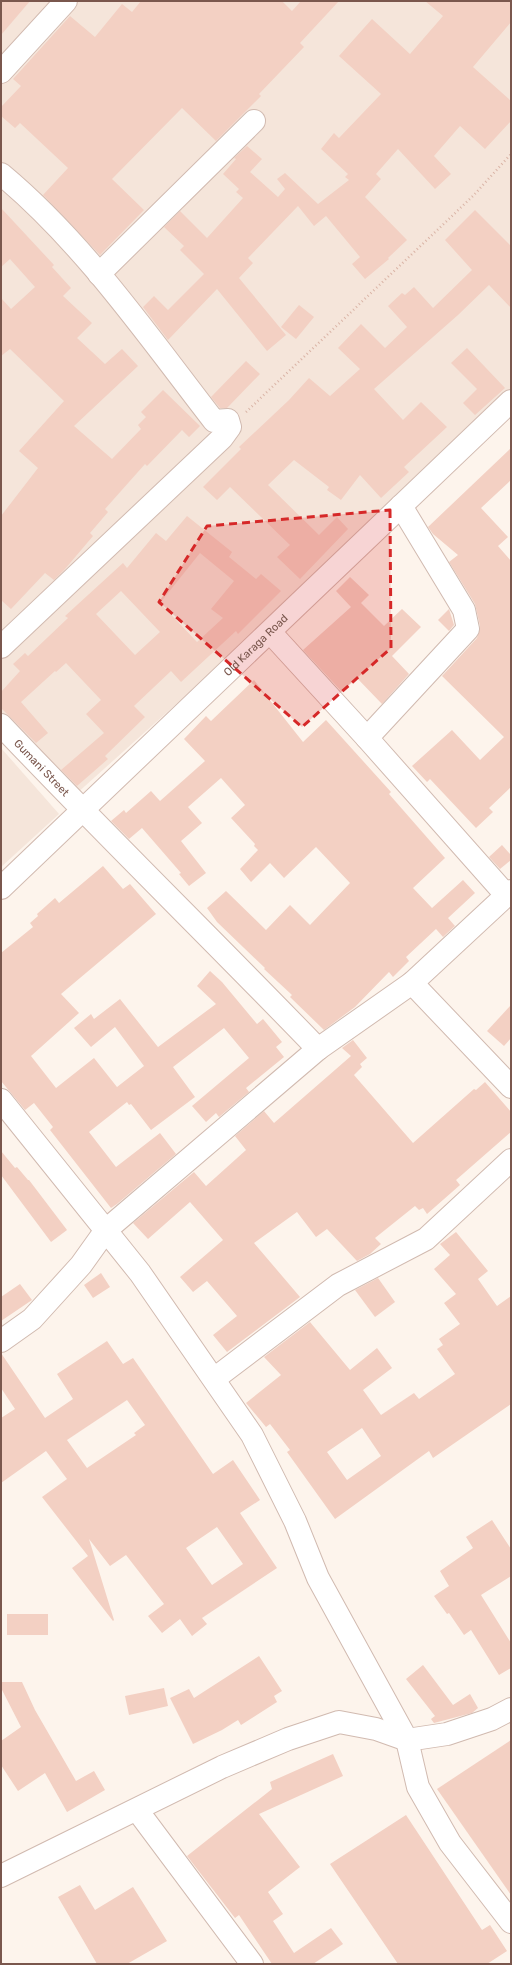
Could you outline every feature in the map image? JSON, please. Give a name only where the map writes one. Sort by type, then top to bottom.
[{"type":"street","points":[[1,72],[66,1]]},
{"type":"street","points":[[99,274],[254,121]]},
{"type":"street","points":[[1,174],[23,193],[99,274],[214,421],[228,420],[230,427],[222,438],[1,647]]},
{"type":"street","name":"Old Karaga Road","points":[[1,888],[83,812],[511,401]]},
{"type":"street","points":[[367,738],[468,629],[464,610],[401,506]]},
{"type":"street","points":[[1,1341],[32,1319],[81,1265],[106,1230],[318,1049],[412,983],[509,893],[270,632]]},
{"type":"street","name":"Gumani Street","points":[[1,725],[83,812],[240,968],[318,1049]]},
{"type":"street","points":[[412,983],[511,1087]]},
{"type":"street","points":[[1,1100],[140,1273],[252,1435],[295,1521],[318,1578],[408,1740],[418,1787],[421,1793],[450,1843],[511,1922]]},
{"type":"street","points":[[214,1379],[338,1285],[426,1239],[511,1160]]},
{"type":"street","points":[[1,1876],[222,1767],[288,1739],[339,1722],[376,1729],[408,1740],[447,1734],[492,1719],[511,1709]]},
{"type":"street","points":[[137,1810],[252,1964]]},
{"type":"path","points":[[230,427],[473,196],[511,154]]},
{"type":"highlighted area","points":[[390,510],[391,648],[302,727],[159,602],[207,526]]},
{"type":"shaded area","points":[[1,1],[511,1],[511,389],[302,591],[75,795],[1,713]]},
{"type":"shaded area","points":[[1,748],[59,814],[1,867]]},
{"type":"building","points":[[1,1],[30,1],[1,35]]},
{"type":"building","points":[[141,1],[282,1],[292,11],[301,1],[339,1],[300,43],[304,47],[259,94],[261,96],[216,141],[182,108],[112,179],[144,210],[100,255],[43,195],[68,168],[20,123],[15,128],[1,116],[1,107],[21,86],[13,79],[70,16],[95,37],[122,4],[132,12]]},
{"type":"building","points":[[425,1],[511,1],[511,22],[473,67],[511,101],[511,121],[485,149],[460,126],[434,156],[451,174],[435,189],[398,149],[376,174],[381,179],[365,197],[407,240],[388,258],[389,259],[365,279],[352,264],[360,257],[326,216],[314,226],[298,206],[248,258],[253,263],[239,278],[286,335],[267,351],[217,289],[168,340],[143,307],[154,296],[168,310],[204,274],[180,250],[184,246],[164,227],[180,211],[207,238],[243,198],[236,192],[239,189],[223,174],[236,159],[234,158],[247,146],[262,159],[250,172],[278,197],[285,189],[277,179],[285,173],[318,204],[349,180],[345,177],[348,174],[321,149],[334,133],[339,138],[381,94],[339,56],[372,19],[410,54],[443,16]]},
{"type":"building","points":[[1,208],[54,265],[52,267],[71,288],[63,296],[92,323],[77,338],[105,364],[122,349],[138,366],[74,426],[112,459],[141,429],[138,425],[146,417],[141,412],[163,390],[200,426],[189,437],[182,430],[147,466],[145,464],[105,509],[108,512],[90,533],[93,536],[65,569],[54,580],[45,573],[11,609],[1,600],[1,516],[38,468],[19,451],[64,401],[10,349],[1,356],[1,298],[11,309],[35,287],[10,259],[1,267]]},
{"type":"building","points":[[475,210],[511,246],[511,308],[489,285],[458,315],[374,389],[403,420],[421,402],[447,427],[404,467],[409,472],[381,498],[360,475],[341,500],[327,490],[329,487],[294,460],[268,485],[319,535],[337,517],[348,529],[300,579],[277,557],[290,545],[230,487],[217,500],[203,487],[241,449],[239,447],[289,400],[309,378],[330,396],[360,369],[338,348],[361,324],[385,348],[407,327],[388,306],[402,293],[405,295],[414,287],[433,308],[472,270],[445,240]]},
{"type":"building","points":[[299,305],[314,317],[296,339],[281,327]]},
{"type":"building","points":[[467,348],[505,388],[475,415],[463,403],[477,389],[451,363]]},
{"type":"building","points":[[246,361],[260,374],[227,408],[220,408],[211,397]]},
{"type":"building","points":[[511,448],[511,480],[481,508],[508,537],[498,546],[511,561],[511,787],[489,808],[493,812],[476,828],[430,779],[427,782],[412,766],[452,730],[480,760],[504,737],[442,676],[477,638],[480,626],[475,604],[449,562],[458,555],[433,534],[428,527]]},
{"type":"building","points":[[187,516],[232,552],[229,557],[256,579],[261,574],[281,591],[238,634],[236,631],[181,682],[171,671],[134,706],[145,717],[105,756],[108,759],[77,786],[61,770],[104,733],[86,714],[101,700],[66,663],[21,702],[48,733],[36,743],[1,708],[1,692],[20,671],[13,664],[25,653],[28,656],[68,618],[65,616],[123,563],[127,568],[156,533],[166,541]],"holes":[[[200,553],[234,581],[211,609],[223,618],[197,642],[160,603]],[[121,591],[160,632],[135,655],[96,614]]]},
{"type":"building","points":[[350,577],[369,595],[361,603],[384,626],[402,609],[421,627],[392,656],[409,674],[382,704],[356,677],[342,692],[303,650],[351,607],[336,591]]},
{"type":"building","points":[[449,609],[454,625],[449,631],[438,620]]},
{"type":"building","points":[[254,680],[303,742],[326,720],[391,792],[389,794],[445,858],[413,888],[432,908],[463,880],[475,893],[448,918],[455,926],[443,937],[436,929],[406,957],[409,961],[393,977],[389,972],[355,1007],[324,1030],[290,997],[292,995],[217,922],[207,908],[226,891],[266,930],[290,905],[310,925],[350,883],[316,847],[284,878],[270,863],[251,882],[240,869],[258,850],[254,846],[255,844],[231,818],[245,805],[221,778],[188,807],[202,823],[181,841],[206,873],[189,886],[179,874],[181,873],[142,828],[129,839],[111,821],[124,810],[126,813],[151,791],[160,801],[205,761],[184,739],[206,716],[211,721]]},
{"type":"building","points":[[502,845],[511,855],[511,860],[500,869],[489,857]]},
{"type":"building","points":[[103,866],[123,889],[130,884],[156,914],[61,994],[79,1013],[31,1056],[56,1088],[94,1058],[117,1087],[144,1066],[115,1027],[91,1047],[74,1028],[91,1014],[94,1019],[120,999],[158,1047],[216,1004],[197,986],[210,971],[222,982],[257,1024],[263,1019],[282,1042],[276,1047],[284,1057],[246,1088],[249,1092],[219,1117],[216,1113],[206,1122],[192,1106],[249,1058],[224,1028],[173,1067],[195,1097],[151,1130],[131,1104],[129,1105],[127,1102],[89,1132],[116,1167],[160,1133],[176,1154],[111,1208],[50,1130],[53,1127],[34,1103],[25,1110],[1,1081],[1,953],[33,927],[30,923],[38,916],[37,914],[55,898],[59,903]]},
{"type":"building","points":[[511,1005],[511,1038],[504,1046],[487,1031]]},
{"type":"building","points":[[353,1040],[367,1058],[360,1064],[362,1067],[354,1075],[413,1143],[474,1089],[476,1090],[485,1082],[511,1112],[511,1132],[456,1180],[460,1185],[427,1214],[423,1208],[419,1210],[415,1206],[375,1238],[381,1244],[370,1254],[357,1261],[327,1229],[316,1237],[297,1212],[254,1243],[300,1297],[227,1352],[213,1335],[237,1316],[207,1281],[193,1292],[180,1277],[223,1240],[190,1202],[148,1239],[133,1223],[194,1172],[206,1186],[246,1150],[235,1136],[264,1111],[274,1123],[351,1056],[342,1048]]},
{"type":"building","points":[[1,1151],[15,1168],[17,1167],[29,1180],[67,1230],[51,1242],[1,1175]]},
{"type":"building","points":[[456,1232],[488,1271],[478,1279],[497,1306],[511,1296],[511,1404],[433,1458],[429,1451],[335,1519],[287,1452],[290,1450],[270,1424],[266,1427],[246,1403],[281,1375],[264,1357],[310,1322],[350,1370],[377,1348],[392,1368],[363,1390],[381,1415],[414,1393],[419,1399],[455,1374],[437,1349],[443,1345],[439,1339],[460,1324],[444,1303],[456,1294],[434,1269],[450,1255],[440,1244]],"holes":[[[362,1428],[381,1456],[347,1480],[327,1452]]]},
{"type":"building","points":[[101,1273],[110,1287],[93,1298],[84,1285]]},
{"type":"building","points":[[378,1278],[395,1302],[375,1317],[355,1290]]},
{"type":"building","points":[[20,1284],[32,1300],[1,1321],[1,1297]]},
{"type":"building","points":[[107,1341],[123,1364],[133,1358],[213,1474],[233,1460],[260,1500],[240,1513],[277,1568],[202,1618],[207,1624],[192,1636],[180,1619],[162,1633],[148,1616],[164,1604],[126,1555],[110,1566],[89,1539],[114,1620],[113,1621],[72,1568],[88,1556],[42,1497],[67,1479],[46,1451],[1,1483],[1,1418],[15,1409],[1,1388],[1,1353],[45,1418],[73,1399],[57,1374]],"holes":[[[127,1400],[145,1425],[134,1433],[136,1435],[87,1468],[67,1440]],[[217,1527],[243,1564],[212,1585],[186,1548]]]},
{"type":"building","points":[[492,1520],[511,1549],[511,1576],[481,1595],[511,1643],[511,1668],[499,1675],[471,1630],[464,1635],[449,1613],[447,1614],[434,1596],[449,1586],[440,1571],[473,1548],[466,1537]]},
{"type":"building","points":[[7,1614],[48,1614],[48,1635],[7,1635]]},
{"type":"building","points":[[259,1656],[282,1691],[274,1696],[277,1702],[241,1725],[238,1720],[222,1730],[193,1744],[170,1698],[189,1689],[194,1698]]},
{"type":"building","points":[[423,1665],[453,1705],[470,1694],[478,1708],[472,1713],[434,1723],[431,1719],[435,1716],[406,1679]]},
{"type":"building","points":[[1,1682],[22,1682],[35,1710],[76,1781],[94,1771],[105,1790],[67,1812],[45,1773],[18,1791],[1,1765],[1,1741],[21,1727],[1,1688]]},
{"type":"building","points":[[164,1688],[168,1706],[129,1715],[125,1696]]},
{"type":"building","points":[[511,1740],[511,1895],[437,1789]]},
{"type":"building","points":[[333,1754],[343,1776],[259,1814],[300,1867],[268,1892],[283,1914],[273,1921],[294,1953],[331,1928],[343,1944],[313,1964],[272,1964],[239,1915],[235,1918],[187,1856],[272,1789],[270,1782]]},
{"type":"building","points":[[406,1815],[482,1930],[490,1925],[507,1951],[487,1964],[398,1964],[330,1864]]},
{"type":"building","points":[[80,1885],[95,1910],[133,1887],[167,1941],[127,1964],[97,1964],[58,1897]]}]
